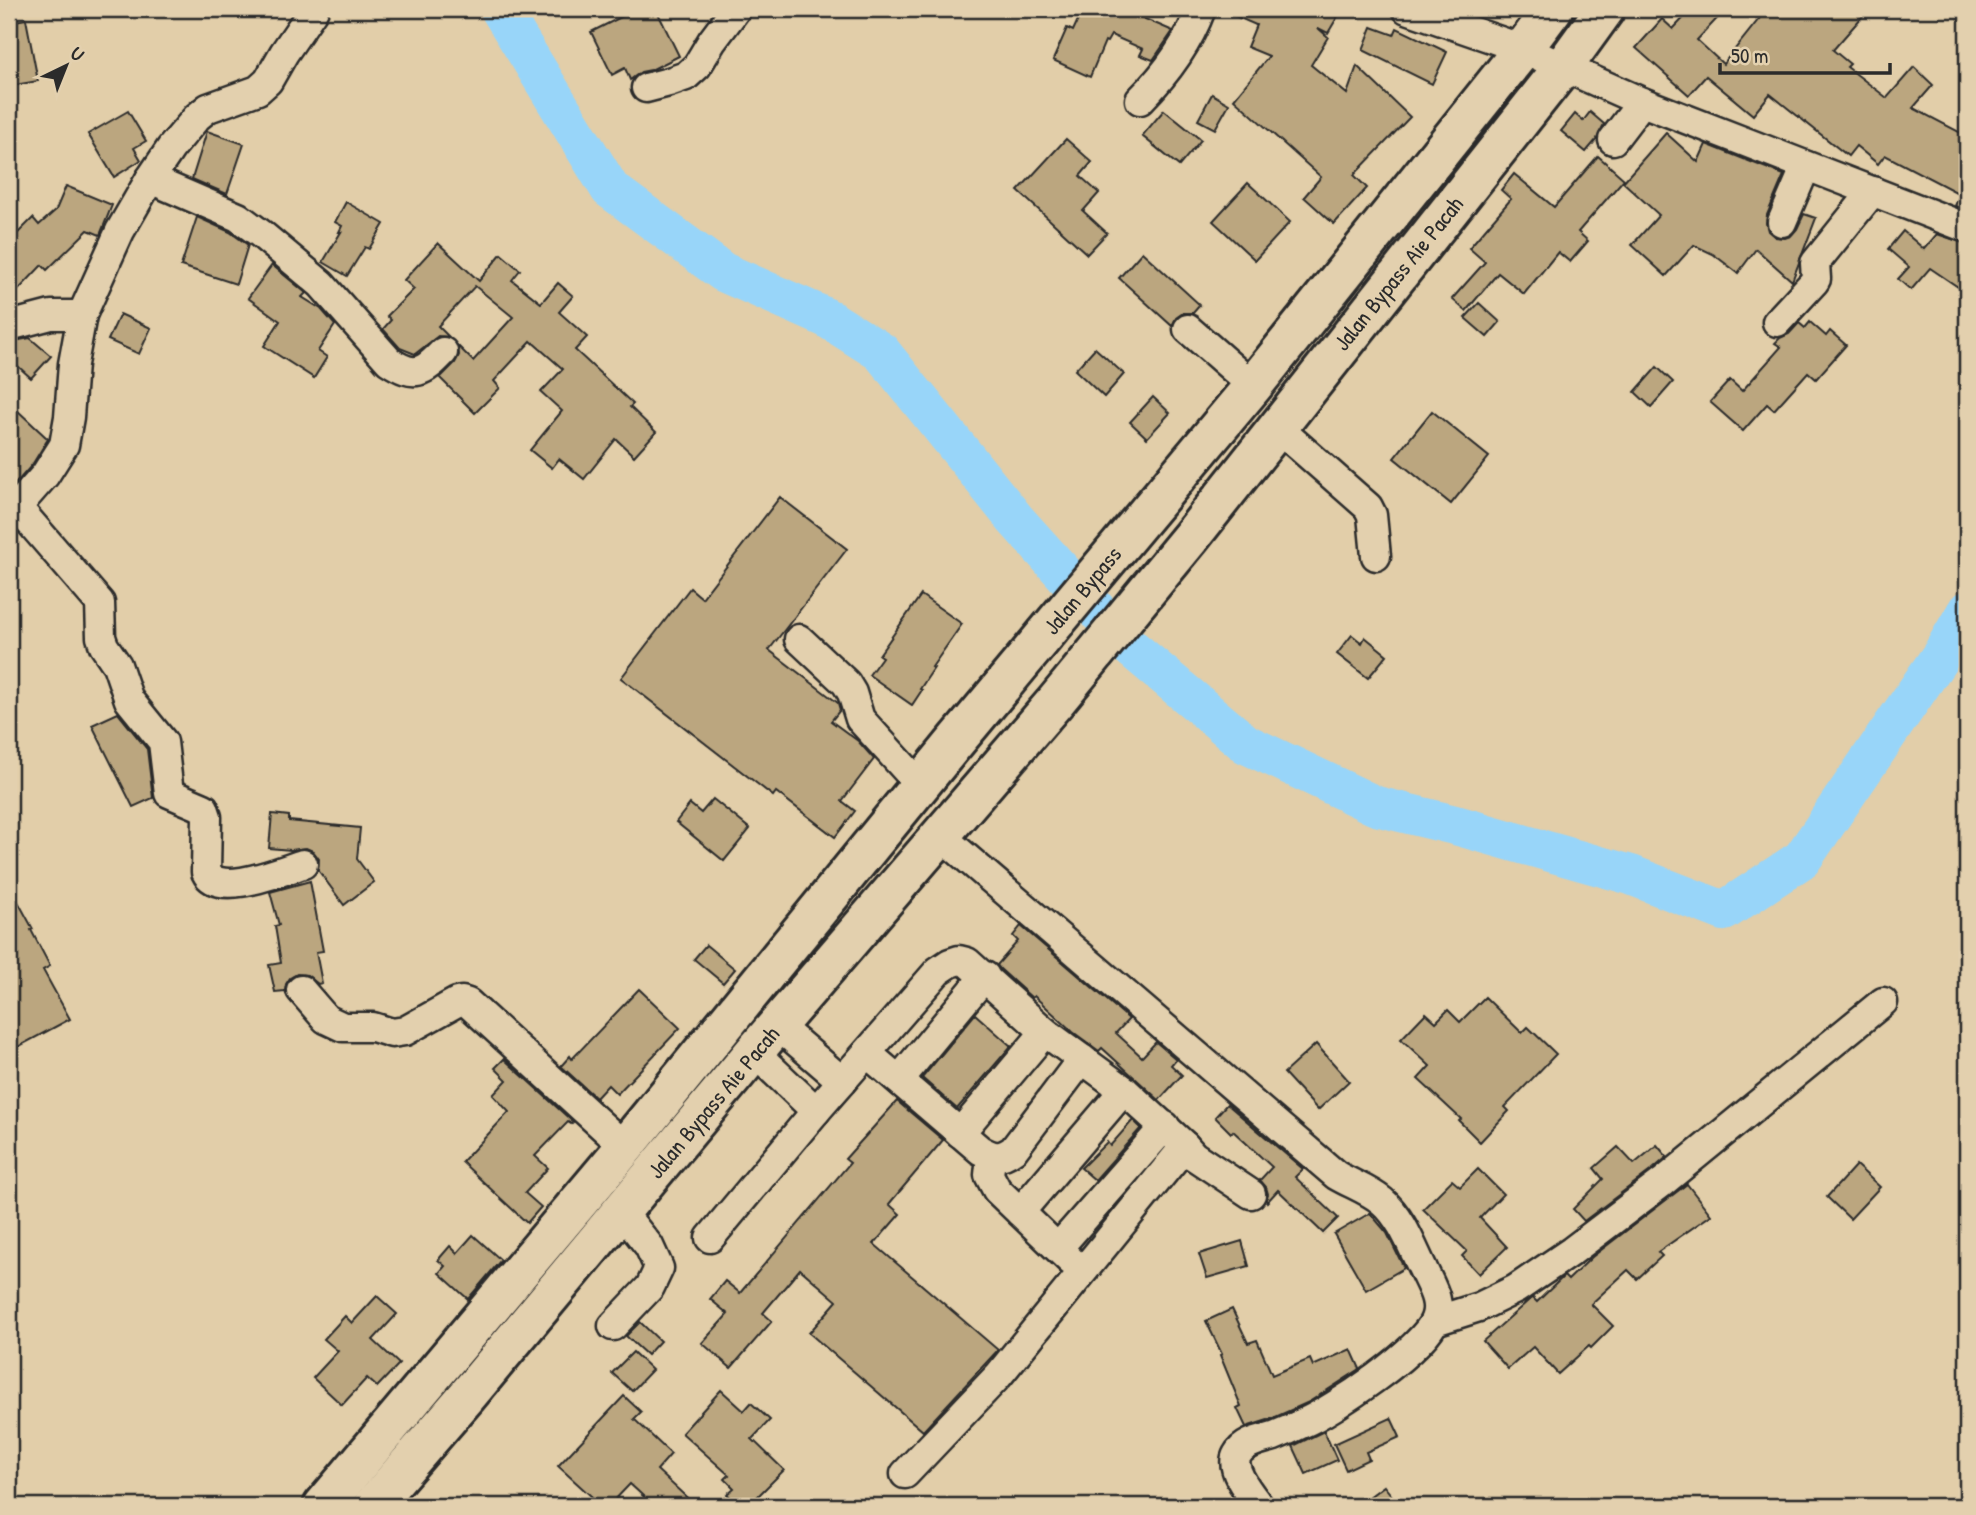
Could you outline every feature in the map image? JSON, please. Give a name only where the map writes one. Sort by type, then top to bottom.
[{"type":"highway","name":"Jalan Bypass Aie Pacah","points":[[1150,508],[1253,386],[1553,9]]},
{"type":"highway","name":"Jalan Bypass Aie Pacah","points":[[372,1506],[765,1039],[1056,701],[1191,537],[1563,67],[1605,9]]},
{"type":"highway","name":"Jalan Bypass","points":[[323,1506],[625,1147],[1150,508]]},
{"type":"street","points":[[303,864],[241,883],[217,882],[209,878],[206,872],[207,817],[204,808],[169,793],[163,743],[129,699],[117,665],[104,646],[101,638],[100,603],[13,511],[45,475],[64,445],[73,364],[82,315],[120,231],[150,179],[197,117],[208,108],[258,90],[268,80],[314,9]]},
{"type":"street","points":[[646,88],[686,76],[697,66],[736,9]]},
{"type":"street","points":[[1140,100],[1181,51],[1201,9]]},
{"type":"street","points":[[1407,9],[1523,49],[1642,102],[1967,228]]},
{"type":"street","points":[[1614,140],[1642,102]]},
{"type":"street","points":[[1782,222],[1806,166]]},
{"type":"street","points":[[150,179],[237,217],[261,233],[321,284],[389,361],[401,369],[419,372],[428,368],[443,352]]},
{"type":"street","points":[[1777,322],[1814,282],[1815,263],[1873,191]]},
{"type":"street","points":[[9,326],[51,315],[82,315]]},
{"type":"street","points":[[1188,329],[1253,386]]},
{"type":"street","points":[[1277,427],[1368,507],[1372,515],[1376,556]]},
{"type":"street","points":[[799,639],[846,683],[860,719],[920,785]]},
{"type":"street","points":[[940,835],[1336,1175],[1382,1201],[1407,1237],[1435,1295],[1435,1321],[1425,1334],[1349,1398],[1307,1422],[1245,1446],[1238,1453],[1235,1459],[1237,1469],[1244,1486],[1259,1506]]},
{"type":"street","points":[[710,1238],[816,1111],[939,971],[959,960],[967,962],[985,976],[1045,1032],[1124,1090],[1194,1156],[1251,1194]]},
{"type":"street","points":[[899,1080],[985,976]]},
{"type":"street","points":[[301,990],[326,1019],[344,1027],[373,1027],[392,1033],[405,1031],[457,1002],[468,1003],[625,1147]]},
{"type":"street","points":[[1435,1321],[1479,1307],[1516,1289],[1572,1251],[1663,1182],[1883,1002]]},
{"type":"street","points":[[960,1133],[1045,1032]]},
{"type":"street","points":[[765,1039],[842,1081]]},
{"type":"street","points":[[765,1039],[816,1111]]},
{"type":"street","points":[[867,1053],[991,1157],[1001,1157],[1014,1149],[1082,1059]]},
{"type":"street","points":[[1020,1212],[1124,1090]]},
{"type":"street","points":[[1058,1248],[1165,1126]]},
{"type":"street","points":[[905,1474],[998,1376],[1185,1146]]},
{"type":"street","points":[[991,1157],[989,1169],[992,1182],[1083,1271]]},
{"type":"street","points":[[613,1326],[650,1287],[659,1268],[649,1247],[621,1211]]},
{"type":"building","points":[[637,9],[656,9],[679,56],[641,72],[630,80],[625,68],[612,75],[591,32]]},
{"type":"building","points":[[1083,9],[1122,9],[1173,31],[1153,60],[1140,55],[1143,49],[1111,35],[1107,42],[1105,41],[1090,77],[1053,60],[1067,28],[1073,31]]},
{"type":"building","points":[[1219,9],[1326,9],[1338,16],[1328,33],[1318,28],[1328,37],[1311,65],[1347,94],[1357,66],[1410,117],[1354,175],[1367,188],[1334,224],[1304,197],[1321,177],[1234,99],[1269,56],[1247,47],[1256,25]]},
{"type":"building","points":[[1692,9],[1726,9],[1697,40],[1723,64],[1767,9],[1869,9],[1833,50],[1850,64],[1847,67],[1887,98],[1914,67],[1933,85],[1913,108],[1967,136],[1967,210],[1955,206],[1960,194],[1885,155],[1878,164],[1856,146],[1848,156],[1770,94],[1753,115],[1706,76],[1689,95],[1636,48],[1662,19],[1673,29]]},
{"type":"building","points":[[26,19],[38,81],[9,86],[9,22]]},
{"type":"building","points":[[1372,27],[1394,35],[1397,28],[1447,52],[1432,84],[1363,50]]},
{"type":"building","points":[[1212,94],[1229,104],[1215,129],[1198,120]]},
{"type":"building","points":[[1164,110],[1201,140],[1179,166],[1142,136]]},
{"type":"building","points":[[128,111],[146,141],[134,148],[141,160],[114,177],[88,134]]},
{"type":"building","points":[[1590,112],[1604,124],[1597,139],[1586,152],[1561,131],[1575,114],[1583,121]]},
{"type":"building","points":[[207,131],[244,144],[227,194],[192,179]]},
{"type":"building","points":[[1666,133],[1698,162],[1706,144],[1784,175],[1767,215],[1768,231],[1775,237],[1785,238],[1797,229],[1804,214],[1816,218],[1792,281],[1756,249],[1738,273],[1713,254],[1694,245],[1666,276],[1632,245],[1659,215],[1623,182]]},
{"type":"building","points":[[1066,139],[1092,162],[1080,176],[1099,193],[1083,211],[1107,233],[1087,254],[1018,191]]},
{"type":"building","points":[[1598,156],[1624,179],[1578,232],[1588,241],[1570,262],[1558,252],[1524,294],[1498,273],[1466,311],[1452,299],[1485,262],[1469,248],[1511,199],[1501,190],[1514,174],[1554,207]]},
{"type":"building","points":[[1248,183],[1290,222],[1255,260],[1213,221]]},
{"type":"building","points":[[66,186],[112,205],[100,235],[88,230],[47,270],[42,265],[9,300],[9,242],[33,218],[39,225],[56,210]]},
{"type":"building","points":[[346,202],[384,224],[369,249],[365,247],[347,276],[323,262],[341,232],[342,226],[335,222]]},
{"type":"building","points":[[197,217],[230,232],[248,245],[236,284],[181,266]]},
{"type":"building","points":[[1903,231],[1924,249],[1937,234],[1967,244],[1967,293],[1930,268],[1911,290],[1898,279],[1909,267],[1888,249]]},
{"type":"building","points":[[438,243],[479,281],[501,254],[520,270],[512,280],[541,303],[558,283],[573,296],[559,312],[587,337],[575,350],[633,404],[630,407],[656,432],[634,456],[616,439],[584,479],[559,459],[552,468],[530,450],[562,411],[541,392],[563,369],[531,341],[494,381],[500,388],[475,413],[440,378],[455,363],[459,355],[458,346],[473,361],[513,317],[475,286],[438,326],[449,337],[438,336],[415,354],[400,348],[383,329],[391,320],[387,316],[414,289],[404,280]]},
{"type":"building","points":[[1142,252],[1200,305],[1193,313],[1183,313],[1176,318],[1172,326],[1119,278]]},
{"type":"building","points":[[272,265],[306,293],[302,297],[321,309],[335,325],[318,351],[327,357],[314,378],[264,346],[280,321],[248,298]]},
{"type":"building","points":[[1479,303],[1500,322],[1487,337],[1465,318]]},
{"type":"building","points":[[120,314],[151,328],[139,354],[108,340]]},
{"type":"building","points":[[1810,322],[1826,336],[1830,331],[1846,345],[1816,379],[1808,372],[1774,410],[1767,404],[1743,431],[1710,402],[1730,380],[1742,391],[1781,347],[1775,343],[1799,323],[1805,328]]},
{"type":"building","points":[[30,338],[51,356],[31,378],[9,358],[9,342]]},
{"type":"building","points":[[1095,348],[1124,374],[1104,397],[1075,370]]},
{"type":"building","points":[[1657,367],[1673,382],[1651,407],[1635,392]]},
{"type":"building","points":[[1153,397],[1170,413],[1147,438],[1130,422]]},
{"type":"building","points":[[17,410],[48,439],[32,465],[9,491],[9,419]]},
{"type":"building","points":[[1432,411],[1489,457],[1451,504],[1394,458]]},
{"type":"building","points":[[780,497],[847,549],[769,650],[838,703],[840,710],[831,721],[858,741],[874,759],[842,801],[855,811],[835,837],[776,792],[773,796],[621,678],[690,588],[702,598]]},
{"type":"building","points":[[921,595],[962,624],[932,667],[934,668],[912,705],[869,675],[882,657],[879,655]]},
{"type":"building","points":[[1352,635],[1362,643],[1365,637],[1387,655],[1368,678],[1337,654]]},
{"type":"building","points":[[118,713],[147,749],[153,798],[133,807],[92,725]]},
{"type":"building","points":[[713,799],[750,829],[724,861],[676,822],[690,804],[701,813]]},
{"type":"building","points":[[272,814],[289,816],[289,821],[360,828],[357,859],[374,882],[344,905],[318,870],[319,859],[313,851],[306,848],[269,848]]},
{"type":"building","points":[[310,881],[323,951],[316,952],[322,983],[318,984],[307,975],[297,974],[290,978],[285,991],[275,992],[269,965],[281,963],[275,926],[279,925],[270,892]]},
{"type":"building","points":[[9,885],[50,966],[43,970],[70,1019],[14,1049],[9,1039]]},
{"type":"building","points":[[1021,926],[1129,1019],[1116,1033],[1142,1057],[1156,1042],[1176,1059],[1171,1065],[1182,1075],[1159,1100],[1102,1048],[1099,1051],[1073,1032],[1000,969],[997,965],[1018,941],[1013,936]]},
{"type":"building","points":[[706,945],[735,969],[723,983],[694,959]]},
{"type":"building","points":[[639,989],[680,1028],[617,1094],[608,1085],[596,1098],[561,1066],[570,1056],[572,1059]]},
{"type":"building","points":[[1485,997],[1522,1033],[1528,1027],[1556,1054],[1505,1107],[1509,1111],[1480,1142],[1459,1121],[1461,1119],[1418,1079],[1430,1066],[1401,1039],[1426,1013],[1436,1022],[1448,1010],[1460,1022]]},
{"type":"building","points":[[975,1014],[1011,1046],[957,1109],[922,1078]]},
{"type":"building","points":[[1316,1044],[1349,1081],[1318,1110],[1284,1073]]},
{"type":"building","points":[[504,1059],[573,1122],[568,1122],[535,1156],[548,1168],[525,1193],[541,1207],[527,1223],[462,1162],[509,1112],[493,1095],[507,1080],[495,1068]]},
{"type":"building","points":[[897,1101],[943,1140],[889,1204],[900,1214],[874,1244],[998,1350],[923,1431],[809,1333],[837,1301],[800,1269],[763,1313],[772,1321],[731,1368],[702,1343],[728,1314],[710,1299],[725,1281],[740,1293],[850,1163],[845,1159]]},
{"type":"building","points":[[1227,1104],[1303,1169],[1295,1177],[1338,1218],[1323,1233],[1278,1190],[1267,1202],[1266,1187],[1260,1180],[1272,1167],[1215,1117]]},
{"type":"building","points":[[1133,1120],[1141,1128],[1095,1180],[1081,1168],[1107,1142],[1110,1146]]},
{"type":"building","points":[[1657,1145],[1667,1157],[1653,1169],[1584,1221],[1573,1209],[1603,1179],[1594,1168],[1618,1147],[1634,1164]]},
{"type":"building","points":[[1856,1165],[1880,1187],[1850,1219],[1827,1197]]},
{"type":"building","points":[[1478,1169],[1503,1194],[1480,1218],[1507,1247],[1479,1274],[1462,1256],[1467,1251],[1423,1209],[1452,1180],[1460,1187]]},
{"type":"building","points":[[1687,1184],[1711,1215],[1658,1252],[1662,1256],[1637,1279],[1628,1270],[1591,1304],[1613,1326],[1591,1348],[1589,1346],[1558,1374],[1533,1347],[1508,1369],[1483,1341],[1528,1301],[1533,1298],[1537,1302],[1564,1276],[1568,1280],[1592,1257]]},
{"type":"building","points":[[1370,1213],[1387,1233],[1404,1268],[1366,1290],[1334,1234]]},
{"type":"building","points":[[473,1235],[501,1260],[468,1299],[439,1273],[445,1266],[438,1260],[450,1246],[457,1253]]},
{"type":"building","points":[[1242,1241],[1249,1266],[1207,1278],[1199,1254]]},
{"type":"building","points":[[377,1296],[397,1314],[373,1340],[399,1364],[377,1387],[367,1378],[342,1405],[313,1378],[338,1351],[324,1339],[345,1316],[352,1323]]},
{"type":"building","points":[[1232,1309],[1248,1343],[1257,1340],[1272,1375],[1310,1359],[1313,1366],[1351,1349],[1360,1369],[1309,1402],[1246,1427],[1237,1408],[1241,1406],[1220,1355],[1222,1354],[1206,1321]]},
{"type":"building","points":[[640,1322],[660,1341],[647,1355],[626,1336]]},
{"type":"building","points":[[633,1352],[652,1370],[632,1391],[612,1373]]},
{"type":"building","points":[[721,1390],[744,1411],[751,1403],[770,1420],[752,1439],[784,1470],[748,1506],[740,1506],[727,1494],[734,1488],[725,1479],[729,1475],[682,1433]]},
{"type":"building","points":[[624,1396],[641,1412],[634,1419],[671,1454],[657,1470],[696,1506],[654,1506],[630,1484],[609,1506],[602,1506],[558,1466]]},
{"type":"building","points":[[1391,1418],[1400,1437],[1366,1452],[1369,1459],[1346,1470],[1334,1444]]},
{"type":"building","points":[[1324,1431],[1337,1460],[1306,1474],[1293,1446]]},
{"type":"building","points":[[1384,1486],[1400,1506],[1357,1506]]},
{"type":"waterway","points":[[500,9],[610,189],[723,272],[827,318],[881,352],[1015,519],[1130,647],[1246,744],[1376,806],[1459,826],[1631,875],[1724,911],[1802,859],[1942,654],[1967,611]]}]
